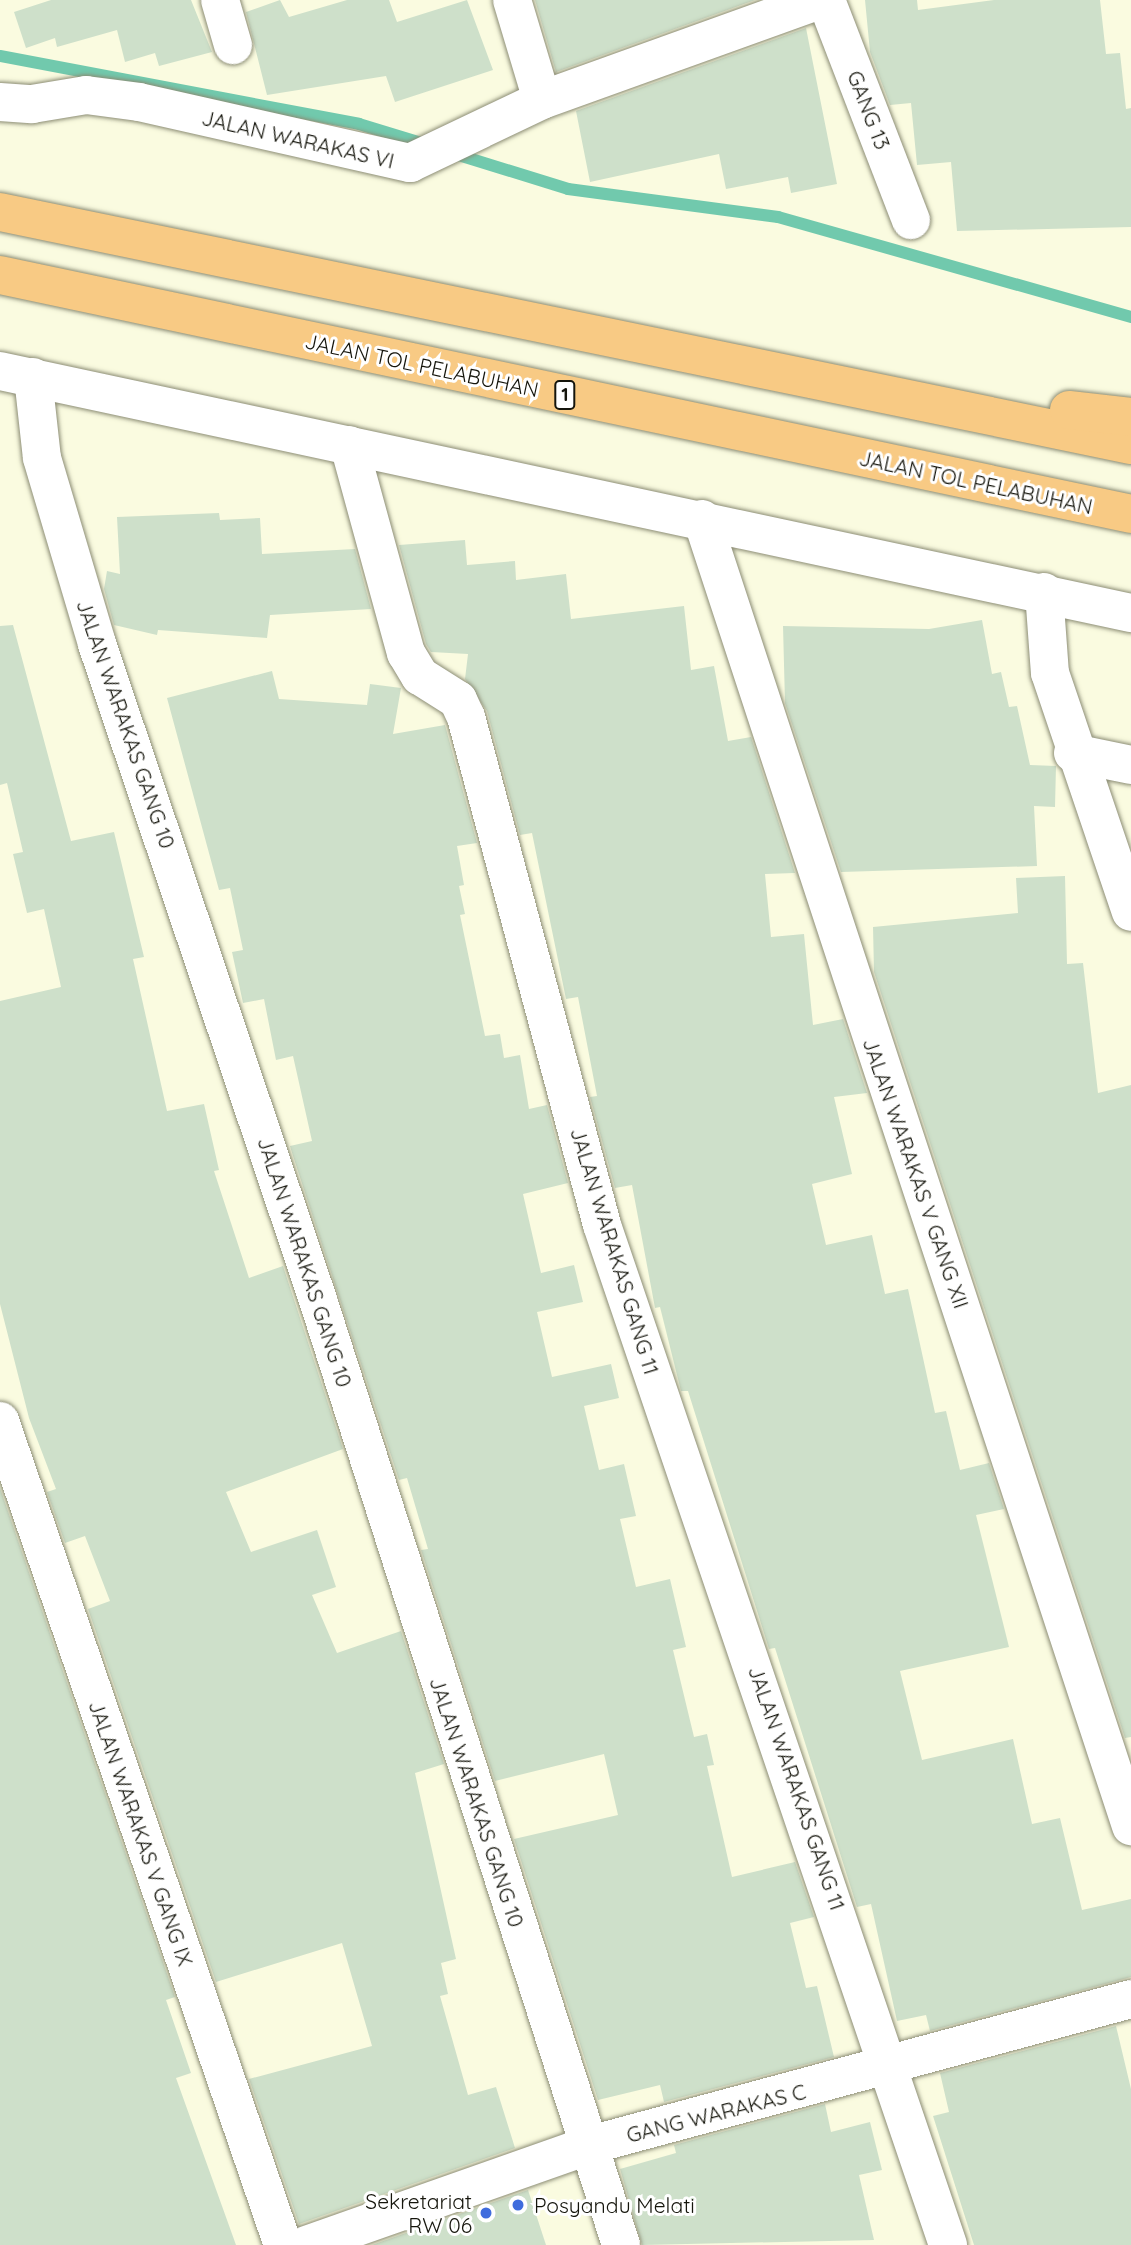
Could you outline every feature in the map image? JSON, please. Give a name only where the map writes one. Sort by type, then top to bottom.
[{"type":"highway","points":[[0,212],[793,379],[1131,445]]},
{"type":"highway","name":"JALAN TOL PELABUHAN","points":[[0,275],[1131,514]]},
{"type":"highway","points":[[793,379],[1131,416]]},
{"type":"street","points":[[220,0],[233,45]]},
{"type":"street","points":[[512,0],[542,100]]},
{"type":"street","name":"JALAN WARAKAS VI","points":[[3,108],[86,95],[139,102],[397,163],[421,160],[542,100],[820,0]]},
{"type":"street","name":"GANG 13","points":[[826,0],[911,220]]},
{"type":"street","points":[[16,374],[349,444],[708,536],[1045,604],[1131,613]]},
{"type":"street","name":"JALAN WARAKAS GANG 10","points":[[16,374],[34,415],[42,458],[97,645],[310,1274],[621,2245]]},
{"type":"street","name":"JALAN WARAKAS GANG 11","points":[[349,444],[376,526],[406,653],[420,676],[458,700],[466,717],[602,1224],[892,2067],[947,2245]]},
{"type":"street","name":"JALAN WARAKAS V GANG XII","points":[[708,536],[1131,1826]]},
{"type":"street","points":[[1045,604],[1049,662],[1073,753],[1131,912]]},
{"type":"street","points":[[1073,753],[1131,765]]},
{"type":"street","name":"JALAN WARAKAS V GANG IX","points":[[0,1421],[283,2245]]},
{"type":"street","name":"GANG WARAKAS C","points":[[306,2245],[590,2145],[892,2067],[1131,1999]]},
{"type":"building","points":[[51,0],[191,0],[212,52],[159,66],[155,53],[125,62],[117,30],[57,47],[55,38],[26,48],[14,12]]},
{"type":"building","points":[[280,0],[289,17],[347,0],[389,0],[397,22],[467,0],[493,70],[395,102],[386,76],[267,95],[246,12]]},
{"type":"building","points":[[535,0],[755,0],[556,72]]},
{"type":"building","points":[[865,0],[917,0],[918,10],[994,0],[1100,0],[1106,54],[1120,53],[1126,109],[1131,108],[1131,227],[957,231],[951,162],[917,165],[911,103],[890,105],[870,52]]},
{"type":"building","points":[[806,28],[837,184],[791,193],[788,177],[726,189],[719,154],[590,182],[576,111]]},
{"type":"building","points":[[219,513],[220,520],[260,518],[262,554],[355,549],[371,609],[270,615],[267,638],[158,630],[157,635],[114,625],[104,589],[107,571],[120,574],[117,517]]},
{"type":"building","points":[[465,540],[467,565],[515,561],[516,580],[566,574],[571,619],[684,606],[691,670],[714,666],[728,741],[751,737],[795,873],[765,874],[771,937],[804,934],[813,1025],[843,1019],[867,1093],[834,1097],[852,1174],[812,1184],[826,1245],[872,1235],[885,1294],[908,1289],[935,1413],[946,1411],[960,1470],[989,1463],[1004,1509],[976,1515],[1009,1647],[900,1671],[922,1760],[1013,1739],[1032,1824],[1060,1818],[1082,1910],[1131,1899],[1131,1977],[930,2031],[926,2015],[897,2021],[871,1904],[857,1907],[775,1648],[769,1649],[688,1391],[681,1391],[660,1307],[655,1308],[632,1185],[615,1188],[590,1097],[597,1096],[578,997],[566,999],[532,833],[520,835],[487,711],[465,679],[468,654],[431,652],[426,644],[399,545]]},
{"type":"building","points":[[982,620],[992,674],[1001,672],[1009,707],[1017,706],[1030,765],[1056,766],[1055,807],[1034,806],[1037,866],[841,872],[785,703],[783,626],[929,629]]},
{"type":"building","points":[[13,625],[71,841],[114,832],[144,957],[133,959],[167,1111],[204,1104],[219,1170],[214,1171],[249,1278],[283,1266],[343,1449],[226,1492],[251,1552],[317,1530],[336,1587],[312,1595],[337,1653],[401,1631],[444,1764],[415,1773],[456,1959],[441,1963],[448,1994],[440,1996],[468,2095],[496,2087],[515,2148],[299,2224],[249,2079],[372,2046],[342,1943],[216,1982],[88,1609],[110,1601],[85,1536],[65,1543],[47,1492],[56,1489],[29,1418],[0,1304],[0,1001],[61,987],[44,909],[27,913],[13,854],[23,852],[7,783],[0,785],[0,626]]},
{"type":"building","points":[[272,671],[279,699],[367,705],[370,684],[401,688],[393,734],[445,725],[477,843],[457,846],[464,885],[459,886],[465,914],[460,915],[485,1036],[500,1034],[504,1058],[520,1055],[529,1109],[547,1105],[568,1183],[523,1194],[541,1273],[574,1265],[583,1302],[537,1312],[552,1377],[611,1364],[619,1398],[584,1406],[599,1470],[624,1464],[636,1516],[620,1519],[636,1587],[670,1579],[686,1647],[673,1650],[694,1737],[707,1734],[714,1765],[707,1766],[732,1877],[795,1862],[814,1917],[790,1923],[806,1988],[817,1986],[834,2057],[664,2102],[660,2085],[598,2100],[514,1839],[618,1815],[604,1754],[495,1781],[421,1550],[428,1549],[407,1478],[399,1480],[290,1146],[312,1141],[293,1056],[276,1060],[264,999],[243,1003],[232,952],[243,950],[230,888],[219,890],[167,698]]},
{"type":"building","points":[[1065,876],[1067,964],[1083,963],[1098,1093],[1131,1085],[1131,1737],[1125,1738],[874,972],[873,927],[1018,913],[1016,878]]},
{"type":"building","points":[[0,1488],[175,1997],[166,2000],[191,2073],[176,2078],[236,2245],[0,2245]]},
{"type":"building","points":[[1116,2026],[1131,2089],[1131,2245],[974,2245],[933,2116],[949,2112],[940,2073]]},
{"type":"building","points":[[825,2104],[831,2132],[870,2122],[882,2170],[859,2175],[874,2240],[642,2245],[620,2169],[676,2153],[674,2145]]},
{"type":"building","points":[[528,2190],[546,2245],[372,2245]]},
{"type":"waterway","points":[[0,56],[359,124],[428,145]]},
{"type":"waterway","points":[[452,153],[568,189],[778,217],[1131,317]]},
{"type":"place","name":"Posyandu Melati","points":[[518,2205]]},
{"type":"place","name":"Sekretariat RW 06","points":[[486,2213]]}]
